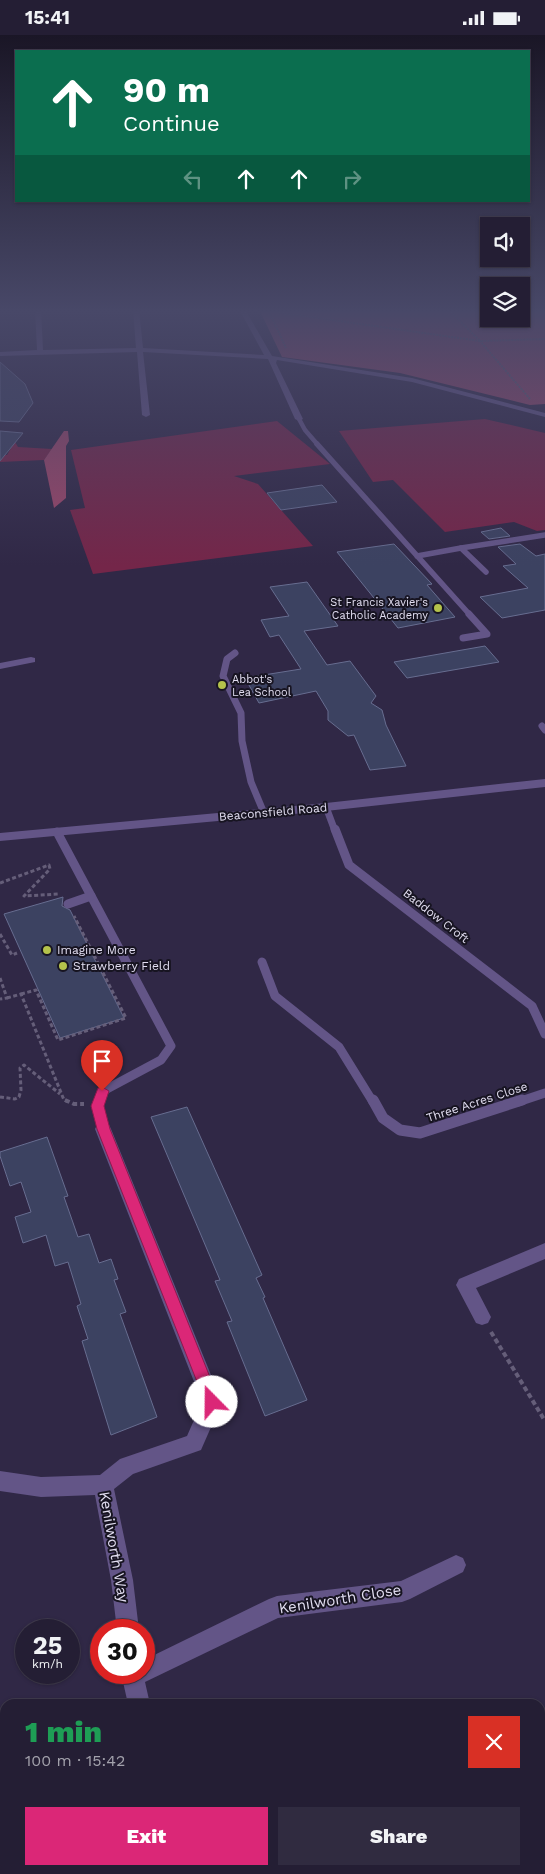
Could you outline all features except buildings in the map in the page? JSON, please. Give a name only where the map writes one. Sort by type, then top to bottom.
[{"type":"street","points":[[144,395],[146,415]]},
{"type":"street","points":[[287,395],[299,419]]},
{"type":"street","points":[[469,395],[545,415]]},
{"type":"street","points":[[0,666],[32,660]]},
{"type":"street","name":"Beaconsfield Road","points":[[0,837],[326,807],[545,783]]},
{"type":"street","name":"Kenilworth Way","points":[[103,1129],[212,1402],[194,1443],[127,1465],[102,1485],[122,1580],[127,1619]]},
{"type":"street","points":[[482,1317],[465,1285],[545,1251]]},
{"type":"street","points":[[0,1481],[41,1487],[102,1485]]},
{"type":"street","name":"Kenilworth Close","points":[[155,1665],[277,1607],[402,1591],[456,1565]]},
{"type":"street","points":[[137,1684],[138,1699]]},
{"type":"lane","points":[[299,419],[305,429],[487,634],[463,638]]},
{"type":"lane","points":[[417,555],[545,535]]},
{"type":"lane","points":[[461,548],[486,572]]},
{"type":"lane","points":[[235,653],[228,659],[223,676],[241,713],[242,741],[251,781],[264,813]]},
{"type":"lane","name":"Baddow Croft","points":[[326,807],[349,865],[532,1006],[545,1034]]},
{"type":"lane","points":[[58,832],[171,1046],[165,1058],[107,1087],[98,1101],[103,1129]]},
{"type":"lane","points":[[68,904],[92,896]]},
{"type":"lane","name":"Three Acres Close","points":[[262,962],[274,996],[338,1047],[352,1065],[383,1118],[400,1130],[420,1133],[545,1093]]},
{"type":"path","points":[[527,395],[531,400]]},
{"type":"path","points":[[0,883],[45,866],[51,866],[24,896],[62,894],[126,1018],[58,1040],[36,990],[0,999]]},
{"type":"path","points":[[0,934],[12,955],[17,953]]},
{"type":"path","points":[[0,978],[7,998]]},
{"type":"path","points":[[21,994],[64,1100],[74,1104],[98,1101]]},
{"type":"path","points":[[0,1097],[15,1099],[20,1095],[19,1069],[24,1065],[62,1095]]},
{"type":"path","points":[[482,1317],[545,1421]]},
{"type":"shaded area","points":[[489,395],[545,395],[545,404],[530,405]]},
{"type":"shaded area","points":[[485,419],[545,433],[545,530],[537,531],[514,522],[445,532],[393,480],[373,482],[339,431]]},
{"type":"shaded area","points":[[277,421],[330,464],[234,476],[258,484],[313,546],[93,574],[70,510],[85,508],[71,450]]},
{"type":"shaded area","points":[[64,431],[68,431],[69,441],[66,446],[66,498],[54,508],[44,460]]},
{"type":"shaded area","points":[[15,442],[18,447],[52,449],[44,460],[0,462],[0,455],[7,455],[11,448],[7,447]]},
{"type":"place","name":"St Francis Xavier's Catholic Academy","points":[[438,608]]},
{"type":"place","name":"Abbot's Lea School","points":[[222,685]]},
{"type":"place","name":"Imagine More","points":[[47,950]]},
{"type":"place","name":"Strawberry Field","points":[[63,966]]},
{"type":"route","points":[[102,1091],[98,1106],[103,1129],[212,1402]]}]
